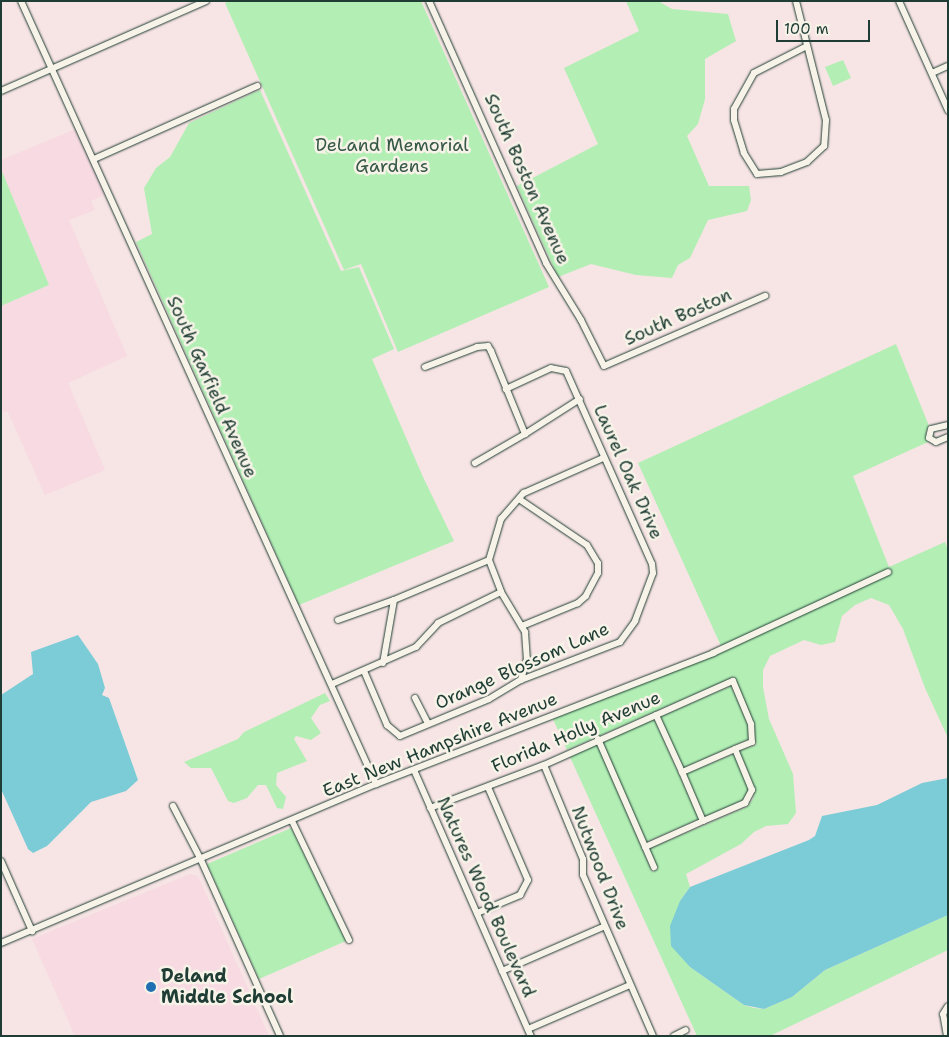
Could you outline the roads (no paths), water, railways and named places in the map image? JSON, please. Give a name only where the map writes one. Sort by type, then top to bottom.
[{"type":"street","name":"South Garfield Avenue","points":[[21,1],[376,784]]},
{"type":"street","points":[[1,91],[206,1]]},
{"type":"street","name":"South Boston Avenue","points":[[429,1],[546,263],[581,320],[604,366]]},
{"type":"street","points":[[796,1],[806,47],[826,120],[824,146],[807,162],[781,172],[758,174],[744,154],[734,120],[734,109],[754,73],[806,47]]},
{"type":"street","points":[[899,1],[948,110]]},
{"type":"street","points":[[932,73],[948,66]]},
{"type":"street","points":[[94,159],[257,86]]},
{"type":"street","name":"South Boston","points":[[604,366],[765,296]]},
{"type":"street","points":[[425,367],[449,355],[488,346],[525,434]]},
{"type":"street","name":"Laurel Oak Drive","points":[[506,389],[551,368],[566,372],[580,399],[603,458],[652,564],[653,574],[644,603]]},
{"type":"street","points":[[475,463],[580,399]]},
{"type":"street","points":[[948,425],[931,429],[929,438],[936,442],[948,437]]},
{"type":"street","points":[[521,680],[527,659],[522,626],[501,592],[489,560],[501,519],[524,493],[603,458]]},
{"type":"street","points":[[519,498],[587,545],[598,563],[598,573],[586,596],[578,603],[522,626]]},
{"type":"street","points":[[338,620],[394,600],[489,560]]},
{"type":"street","name":"East New Hampshire Avenue","points":[[1,943],[201,860],[376,784],[713,653],[888,572]]},
{"type":"street","points":[[332,684],[416,647],[438,623],[501,592]]},
{"type":"street","points":[[383,663],[394,600]]},
{"type":"street","name":"Orange Blossom Lane","points":[[364,671],[387,725],[395,734],[400,736],[489,700],[521,680],[620,642],[644,603]]},
{"type":"street","name":"Florida Holly Avenue","points":[[430,808],[544,765],[733,681],[751,724],[752,742],[735,749]]},
{"type":"street","points":[[415,698],[428,724]]},
{"type":"street","points":[[656,714],[704,821]]},
{"type":"street","points":[[598,740],[654,867]]},
{"type":"street","points":[[645,847],[745,803],[750,797],[752,790],[735,749],[682,772]]},
{"type":"street","name":"Nutwood Drive","points":[[544,765],[584,859],[583,875],[653,1036]]},
{"type":"street","name":"Natures Wood Boulevard","points":[[414,770],[531,1036]]},
{"type":"street","points":[[477,913],[513,899],[524,891],[528,880],[488,787]]},
{"type":"street","points":[[173,806],[201,860],[280,1036]]},
{"type":"street","points":[[292,821],[349,940]]},
{"type":"street","points":[[1,861],[32,931]]},
{"type":"street","points":[[502,971],[605,926]]},
{"type":"street","points":[[528,1029],[630,985]]},
{"type":"street","points":[[947,1036],[943,1014],[948,1006]]},
{"type":"street","points":[[674,1036],[686,1030]]},
{"type":"water","points":[[78,635],[98,664],[105,688],[102,695],[109,698],[138,780],[126,791],[91,802],[47,846],[33,853],[28,849],[1,789],[1,695],[33,674],[31,652]]},
{"type":"water","points":[[948,778],[948,915],[825,970],[792,997],[764,1009],[744,1005],[690,967],[671,946],[670,926],[680,901],[690,887],[809,840],[815,836],[822,816],[877,805],[922,783]]},
{"type":"place","name":"Deland Middle School","points":[[151,987]]},
{"type":"park label","name":"DeLand Memorial Gardens","points":[[392,156]]}]
